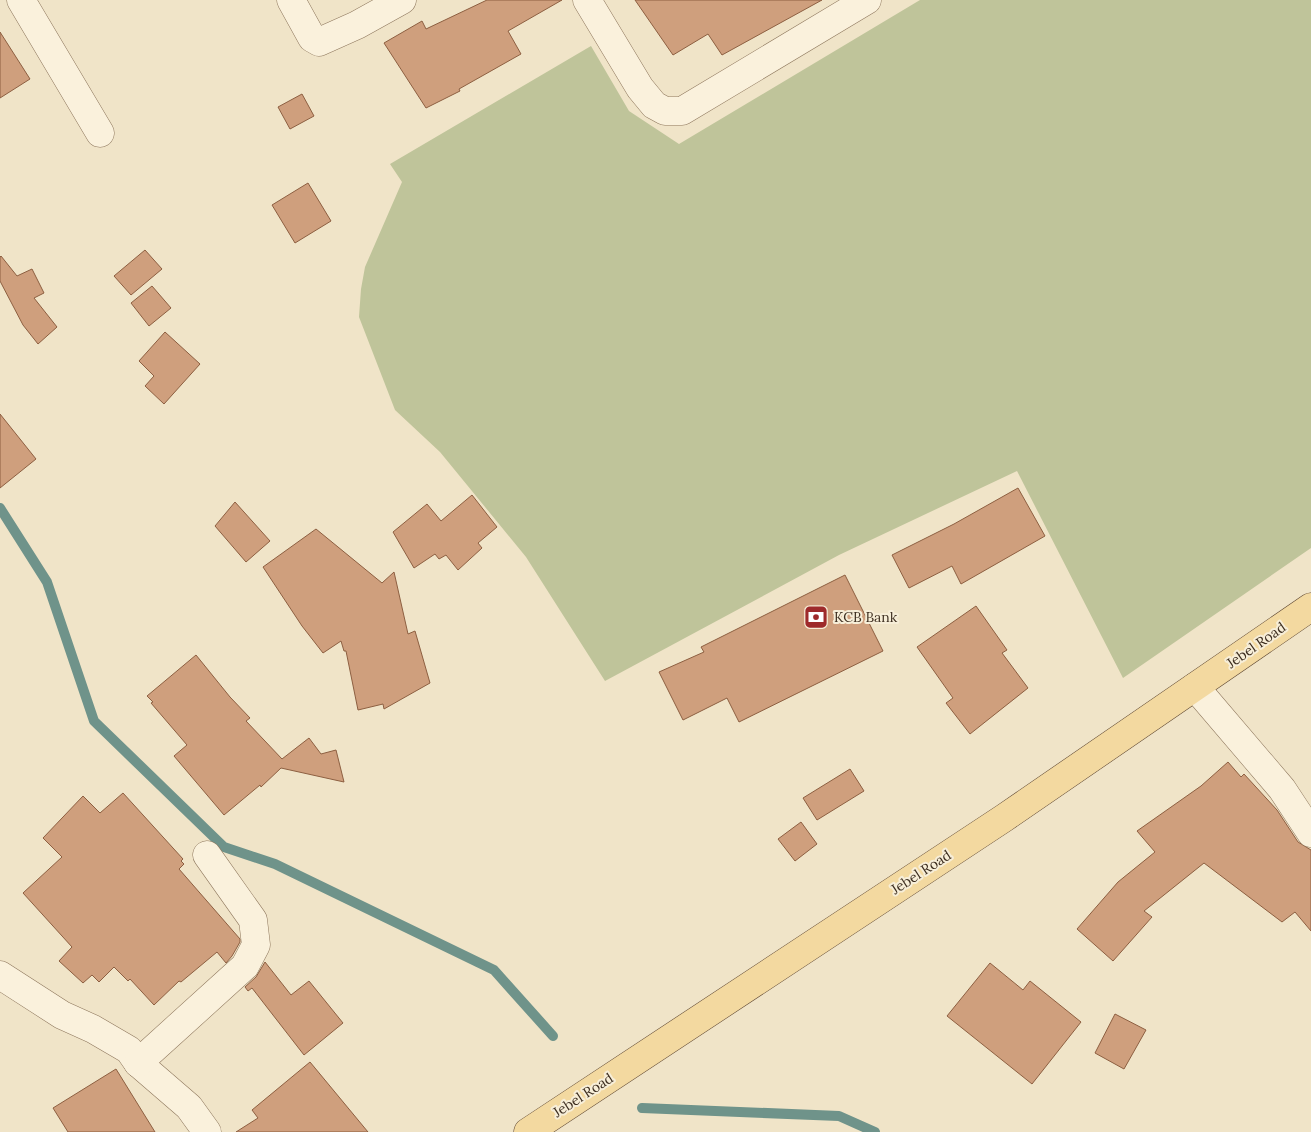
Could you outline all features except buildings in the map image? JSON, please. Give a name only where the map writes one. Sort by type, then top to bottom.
[{"type":"main road","name":"Jebel Road","points":[[528,1132],[1004,818],[1311,607]]},
{"type":"street","points":[[21,0],[100,133]]},
{"type":"street","points":[[291,0],[312,38],[319,42],[357,25],[402,0]]},
{"type":"street","points":[[587,0],[640,88],[654,105],[665,111],[682,110],[861,1]]},
{"type":"street","points":[[1195,687],[1282,789],[1311,833]]},
{"type":"street","points":[[138,1062],[245,966],[256,944],[253,920],[207,855]]},
{"type":"street","points":[[0,975],[62,1015],[93,1029],[130,1050],[138,1062],[189,1107],[207,1132]]},
{"type":"green space","points":[[920,0],[1311,0],[1311,548],[1123,678],[1017,471],[839,555],[605,681],[526,557],[440,452],[395,410],[359,317],[365,267],[402,182],[390,164],[591,46],[629,111],[679,144]]},
{"type":"waterway","points":[[0,508],[47,582],[94,721],[224,847],[275,864],[494,970],[553,1036]]},
{"type":"waterway","points":[[642,1108],[839,1116],[875,1132]]},
{"type":"place","name":"KCB Bank","points":[[816,617]]}]
